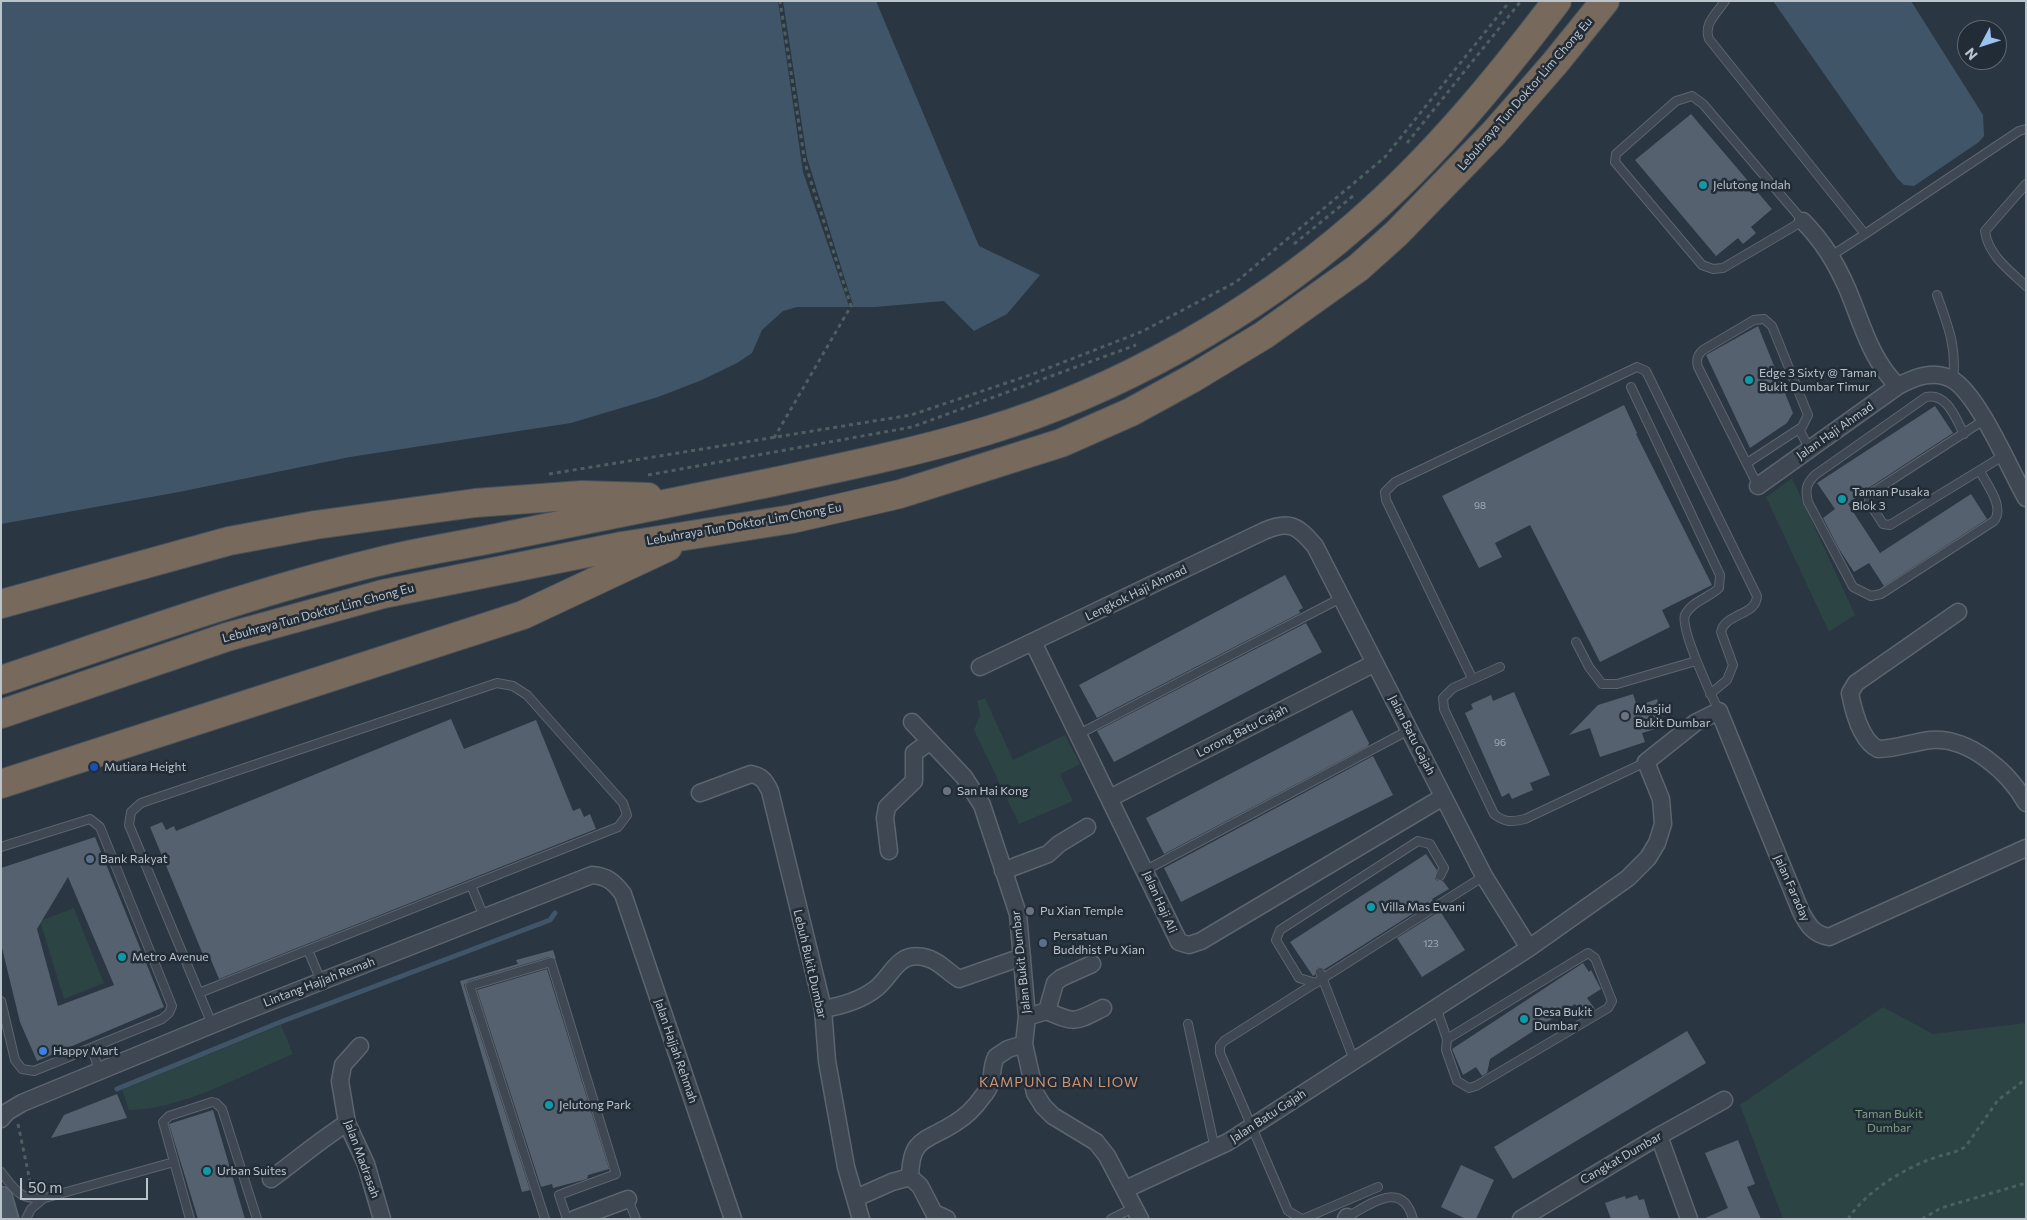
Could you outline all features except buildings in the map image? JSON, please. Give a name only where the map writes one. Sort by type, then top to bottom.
[{"type":"highway","points":[[1,680],[215,608],[379,561],[613,515],[881,459],[985,431],[1088,394],[1197,337],[1264,296],[1327,250],[1362,220],[1462,119],[1557,1]]},
{"type":"highway","name":"Lebuhraya Tun Doktor Lim Chong Eu","points":[[1,714],[226,637],[374,596],[622,546],[792,519],[873,500],[987,468],[1061,443],[1131,412],[1193,378],[1307,306],[1365,262],[1494,133],[1555,63],[1605,1]]},
{"type":"highway","points":[[1,604],[229,541],[316,525],[475,504],[582,495],[692,498]]},
{"type":"highway","points":[[1,784],[523,615],[697,533]]},
{"type":"main road","points":[[1,1198],[7,1219]]},
{"type":"street","points":[[1803,221],[1824,243],[1847,288],[1872,352],[1884,372],[1898,386]]},
{"type":"street","name":"Jalan Haji Ahmad","points":[[1758,486],[1898,386],[1917,376],[1932,374],[1953,380]]},
{"type":"street","points":[[1953,380],[1974,404],[1984,420],[2026,498]]},
{"type":"street","name":"Lengkok Haji Ahmad","points":[[980,667],[1279,524],[1292,525]]},
{"type":"street","name":"Jalan Batu Gajah","points":[[1292,525],[1305,534],[1315,546],[1484,876],[1528,948]]},
{"type":"street","points":[[1958,612],[1856,683],[1850,693],[1857,715],[1869,742],[1878,749],[1933,740],[1960,745],[1984,757],[2002,772],[2026,803]]},
{"type":"street","name":"Jalan Haji Ali","points":[[1034,642],[1146,870],[1173,933],[1179,942],[1189,945],[1201,941],[1443,796]]},
{"type":"street","name":"Lorong Batu Gajah","points":[[1110,798],[1375,663]]},
{"type":"street","points":[[1646,762],[1696,723],[1718,710]]},
{"type":"street","name":"Jalan Faraday","points":[[1718,710],[1801,912],[1812,930],[1821,936],[1829,937],[2026,848]]},
{"type":"street","name":"Jalan Bukit Dumbar","points":[[912,722],[964,777],[982,805],[1018,914],[1027,1017],[1024,1044],[1035,1093],[1043,1106],[1053,1116],[1096,1142],[1126,1189],[1137,1213]]},
{"type":"street","points":[[889,852],[885,818],[887,807],[911,786],[914,781],[914,754],[929,742]]},
{"type":"street","name":"Jalan Batu Gajah","points":[[1126,1189],[1215,1149],[1251,1127],[1608,894],[1648,858],[1657,843],[1663,824],[1663,811],[1656,783],[1646,762]]},
{"type":"street","name":"Lebuh Bukit Dumbar","points":[[700,793],[751,774],[758,775],[765,780],[779,822],[803,933],[823,1009],[827,1061],[846,1166],[861,1219]]},
{"type":"street","points":[[1003,871],[1048,854],[1059,844],[1087,827]]},
{"type":"street","name":"Lintang Hajjah Remah","points":[[1,1119],[13,1104],[592,875],[604,875],[616,884]]},
{"type":"street","name":"Jalan Hajjah Rehmah","points":[[616,884],[623,894],[733,1219]]},
{"type":"street","points":[[823,1009],[840,1006],[875,989],[895,965],[905,960],[923,957],[931,960],[959,979],[1022,957]]},
{"type":"street","points":[[1047,1011],[1055,983],[1061,978],[1092,964]]},
{"type":"street","points":[[1027,1017],[1047,1011],[1069,1021],[1079,1021],[1104,1008]]},
{"type":"street","points":[[947,1219],[934,1213],[920,1186],[910,1177],[910,1158],[920,1142],[956,1123],[989,1089],[994,1077],[996,1057],[1008,1049],[1024,1044]]},
{"type":"street","name":"Jalan Madrasah","points":[[360,1046],[340,1070],[340,1081],[347,1123],[366,1164],[382,1219]]},
{"type":"street","name":"Cangkat Dumbar","points":[[1520,1219],[1659,1136],[1724,1100]]},
{"type":"street","points":[[271,1179],[303,1156],[318,1141],[347,1123]]},
{"type":"street","points":[[1659,1136],[1689,1219]]},
{"type":"street","points":[[856,1198],[892,1182],[910,1177]]},
{"type":"street","points":[[575,1219],[628,1198]]},
{"type":"lane","points":[[1725,1],[1708,25],[1706,31],[1709,38],[1865,234]]},
{"type":"lane","points":[[1692,96],[1704,104],[1803,221],[1723,268],[1713,269],[1702,265],[1618,168],[1616,154],[1676,101],[1692,96]]},
{"type":"lane","points":[[1831,256],[2018,131],[2026,129]]},
{"type":"lane","points":[[2026,184],[1985,231],[1986,242],[1992,252],[2026,286]]},
{"type":"lane","points":[[1937,295],[1952,336],[1956,359],[1953,380]]},
{"type":"lane","points":[[1747,463],[1799,429],[1808,420],[1807,411],[1769,322],[1764,319],[1754,320],[1703,350],[1697,357],[1698,367],[1758,486]]},
{"type":"lane","points":[[1472,678],[1386,500],[1385,492],[1395,482],[1637,367],[1641,367],[1646,371],[1757,596],[1753,607],[1726,622],[1722,627],[1721,632],[1733,665],[1727,680],[1710,694]]},
{"type":"lane","points":[[1631,387],[1721,580],[1719,588],[1694,605],[1685,616],[1684,621],[1696,661],[1718,710]]},
{"type":"lane","points":[[1964,434],[1944,401],[1939,397],[1926,397],[1815,475],[1807,483],[1808,502],[1853,587],[1871,596],[1881,594],[1994,521],[1998,516],[1998,508],[1980,471]]},
{"type":"lane","points":[[1984,420],[1873,492],[1869,496],[1869,502],[1883,524],[1890,526],[2003,456]]},
{"type":"lane","points":[[1799,429],[1810,450]]},
{"type":"lane","points":[[1079,734],[1341,598]]},
{"type":"lane","points":[[1576,642],[1589,667],[1602,684],[1618,684],[1696,661]]},
{"type":"lane","points":[[1500,667],[1472,678],[1446,692],[1443,698],[1444,709],[1494,814],[1501,820],[1509,822],[1525,819],[1646,762]]},
{"type":"lane","points":[[199,993],[618,827],[627,815],[623,803],[527,695],[513,686],[497,683],[141,803],[131,812],[129,825],[199,993],[212,1024]]},
{"type":"lane","points":[[1146,870],[1409,730]]},
{"type":"lane","points":[[1,846],[90,820],[100,827],[172,1006],[169,1013],[162,1019],[34,1071],[22,1069],[15,1060],[1,1001]]},
{"type":"lane","points":[[1319,978],[1299,978],[1276,940],[1280,930],[1418,841],[1430,844],[1444,868],[1440,876]]},
{"type":"lane","points":[[1378,1187],[1302,1219],[1288,1211],[1220,1053],[1220,1046],[1224,1041],[1319,978],[1484,876]]},
{"type":"lane","points":[[471,885],[484,917]]},
{"type":"lane","points":[[308,950],[321,981]]},
{"type":"lane","points":[[1436,1007],[1447,1039],[1446,1050],[1456,1081],[1468,1088],[1476,1086],[1608,1008],[1612,1001],[1595,958],[1588,953],[1447,1039]]},
{"type":"lane","points":[[545,1219],[470,986],[551,962],[616,1174],[559,1195],[567,1219]]},
{"type":"lane","points":[[1319,978],[1354,1060]]},
{"type":"lane","points":[[1188,1024],[1215,1149]]},
{"type":"lane","points":[[92,1048],[99,1071]]},
{"type":"lane","points":[[190,1219],[164,1120],[169,1116],[192,1108],[216,1103],[222,1109],[257,1219]]},
{"type":"lane","points":[[1,1172],[21,1195],[34,1199],[45,1198],[174,1162]]},
{"type":"lane","points":[[1346,1218],[1382,1199],[1396,1197],[1403,1199],[1408,1205],[1413,1219]]},
{"type":"lane","points":[[26,1219],[31,1208],[45,1198]]},
{"type":"lane","points":[[628,1198],[636,1219]]},
{"type":"lane","points":[[1111,1219],[1137,1213]]},
{"type":"path","points":[[774,439],[851,306],[805,163],[780,1]]},
{"type":"path","points":[[542,475],[774,439],[912,415],[1033,374],[1140,332],[1236,282],[1385,157],[1510,1]]},
{"type":"path","points":[[1401,150],[1521,1]]},
{"type":"path","points":[[1292,246],[1359,190]]},
{"type":"path","points":[[638,476],[912,426],[1137,344]]},
{"type":"path","points":[[1848,1219],[1853,1210],[1897,1177],[1937,1157],[1960,1151],[1966,1146],[1998,1100],[2026,1079]]},
{"type":"path","points":[[13,1104],[34,1199]]},
{"type":"path","points":[[1922,1219],[1941,1208],[2026,1183]]},
{"type":"green space","points":[[1792,478],[1855,615],[1829,632],[1766,497]]},
{"type":"green space","points":[[985,698],[1013,760],[1065,735],[1080,764],[1060,774],[1073,801],[1019,824],[974,730],[980,715],[977,701]]},
{"type":"green space","points":[[74,908],[104,983],[64,999],[40,921]]},
{"type":"green space","name":"Taman Bukit Dumbar","points":[[1883,1007],[1933,1034],[2026,1023],[2026,1219],[1783,1219],[1740,1105]]},
{"type":"green space","points":[[281,1025],[293,1054],[191,1098],[170,1104],[129,1110],[122,1090]]},
{"type":"water","points":[[1,1],[876,1],[979,246],[1040,275],[1007,314],[974,331],[944,301],[875,307],[797,307],[783,311],[762,330],[752,353],[737,363],[702,380],[658,397],[571,423],[350,457],[179,492],[1,524]]},
{"type":"water","points":[[1773,1],[1911,1],[1983,115],[1984,136],[1979,142],[1914,186],[1904,185],[1897,178]]},
{"type":"pier","points":[[778,1],[783,1],[807,158],[853,305],[849,306],[803,172]]},
{"type":"waterway","points":[[117,1089],[283,1021],[550,920],[555,913]]},
{"type":"place","name":"Jelutong Indah","points":[[1703,185]]},
{"type":"place","name":"Edge 3 Sixty @ Taman Bukit Dumbar Timur","points":[[1749,380]]},
{"type":"place","name":"Taman Pusaka Blok 3","points":[[1842,499]]},
{"type":"place","name":"Masjid Bukit Dumbar","points":[[1625,716]]},
{"type":"place","name":"Mutiara Height","points":[[94,767]]},
{"type":"place","name":"San Hai Kong","points":[[947,791]]},
{"type":"place","name":"Bank Rakyat","points":[[90,859]]},
{"type":"place","name":"Villa Mas Ewani","points":[[1371,907]]},
{"type":"place","name":"Pu Xian Temple","points":[[1030,911]]},
{"type":"place","name":"Persatuan Buddhist Pu Xian","points":[[1043,943]]},
{"type":"place","name":"Metro Avenue","points":[[122,957]]},
{"type":"place","name":"Desa Bukit Dumbar","points":[[1524,1019]]},
{"type":"place","name":"Happy Mart","points":[[43,1051]]},
{"type":"place","name":"Jelutong Park","points":[[549,1105]]},
{"type":"place","name":"Urban Suites","points":[[207,1171]]},
{"type":"district","name":"KAMPUNG BAN LIOW","points":[[1059,1082]]}]
